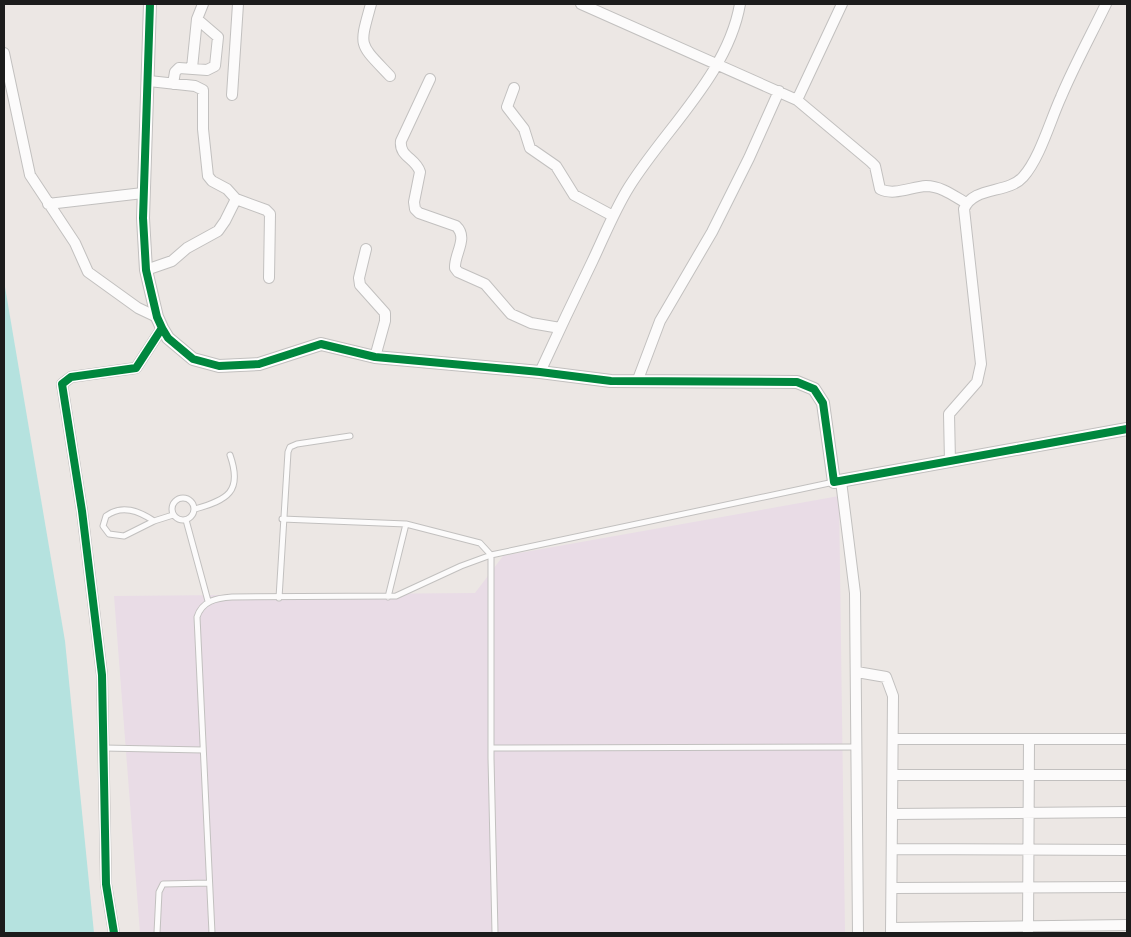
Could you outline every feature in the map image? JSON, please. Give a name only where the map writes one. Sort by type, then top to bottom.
[{"type":"street","points":[[150,4],[149,82],[143,193],[146,270],[159,322],[168,338],[193,360],[219,366],[267,362],[321,344],[375,358],[637,382],[797,382],[814,389],[823,403],[855,583],[858,747],[858,933]]},
{"type":"street","points":[[192,68],[197,19],[203,4]]},
{"type":"street","points":[[232,95],[238,4]]},
{"type":"street","points":[[371,4],[362,37],[363,44],[390,76]]},
{"type":"street","points":[[581,4],[779,90],[797,100],[875,166],[880,189],[890,192],[928,186],[945,190],[966,203]]},
{"type":"street","points":[[540,372],[613,216],[652,152],[681,118],[717,63],[729,42],[740,4]]},
{"type":"street","points":[[797,100],[842,4]]},
{"type":"street","points":[[950,462],[949,414],[977,382],[981,364],[964,216],[966,203],[973,197],[1022,179],[1032,165],[1106,4]]},
{"type":"street","points":[[173,84],[175,72],[179,68],[207,70],[215,66],[219,41],[216,34],[197,19]]},
{"type":"street","points":[[4,53],[29,171],[48,204],[75,243],[88,272],[159,322]]},
{"type":"street","points":[[430,79],[400,148],[402,152],[415,162],[420,172],[414,209],[419,213],[456,226],[461,231],[463,236],[454,262],[458,272],[485,284],[511,314],[532,323],[560,328]]},
{"type":"street","points":[[149,82],[195,86],[203,90],[203,130],[208,176],[212,181],[227,189],[236,199],[266,210],[270,214],[269,278]]},
{"type":"street","points":[[514,88],[507,107],[524,129],[533,152],[556,166],[574,195],[580,200],[613,216]]},
{"type":"street","points":[[637,382],[660,322],[712,232],[749,158],[779,90]]},
{"type":"street","points":[[48,204],[143,193]]},
{"type":"street","points":[[146,270],[172,261],[187,248],[218,231],[236,199]]},
{"type":"street","points":[[366,249],[359,278],[360,285],[385,313],[385,321],[375,358]]},
{"type":"street","points":[[114,933],[106,884],[102,675],[82,511],[62,384],[71,377],[136,368],[159,322]]},
{"type":"street","points":[[838,481],[1127,429]]},
{"type":"street","points":[[857,672],[882,675],[891,684],[893,696],[891,931],[1028,930],[1127,925]]},
{"type":"street","points":[[893,739],[1127,739]]},
{"type":"street","points":[[1028,739],[1028,930]]},
{"type":"street","points":[[893,775],[1127,775]]},
{"type":"street","points":[[892,814],[1127,812]]},
{"type":"street","points":[[892,849],[1127,850]]},
{"type":"street","points":[[892,888],[1127,887]]},
{"type":"lane","points":[[279,598],[285,474],[290,447],[350,436]]},
{"type":"lane","points":[[195,509],[220,502],[231,490],[236,478],[230,455]]},
{"type":"lane","points":[[212,933],[197,617],[199,610],[208,601],[232,598],[396,596],[461,566],[491,555],[838,481]]},
{"type":"lane","points":[[182,498],[192,502],[195,509],[193,516],[186,520],[179,520],[173,515],[173,504],[182,498]]},
{"type":"lane","points":[[154,520],[138,512],[119,509],[106,516],[103,526],[109,534],[124,536],[154,520],[173,515]]},
{"type":"lane","points":[[282,519],[406,524],[480,543],[491,555],[491,748],[495,933]]},
{"type":"lane","points":[[186,520],[208,601]]},
{"type":"lane","points":[[388,597],[406,524]]},
{"type":"lane","points":[[491,748],[858,747]]},
{"type":"lane","points":[[104,748],[203,750]]},
{"type":"lane","points":[[157,933],[160,887],[169,883],[210,883]]},
{"type":"shaded area","points":[[839,496],[845,933],[140,933],[114,596],[475,593],[503,556]]},
{"type":"water","points":[[4,281],[65,641],[94,933],[4,933]]},
{"type":"cycle path","points":[[150,4],[143,218],[146,270],[157,317],[162,328],[168,338],[193,359],[219,366],[259,364],[321,344],[375,357],[540,372],[611,381],[797,382],[814,389],[823,403],[834,482],[1127,429]]},
{"type":"cycle path","points":[[114,933],[106,884],[102,675],[82,511],[62,384],[71,377],[136,368],[162,328]]}]
